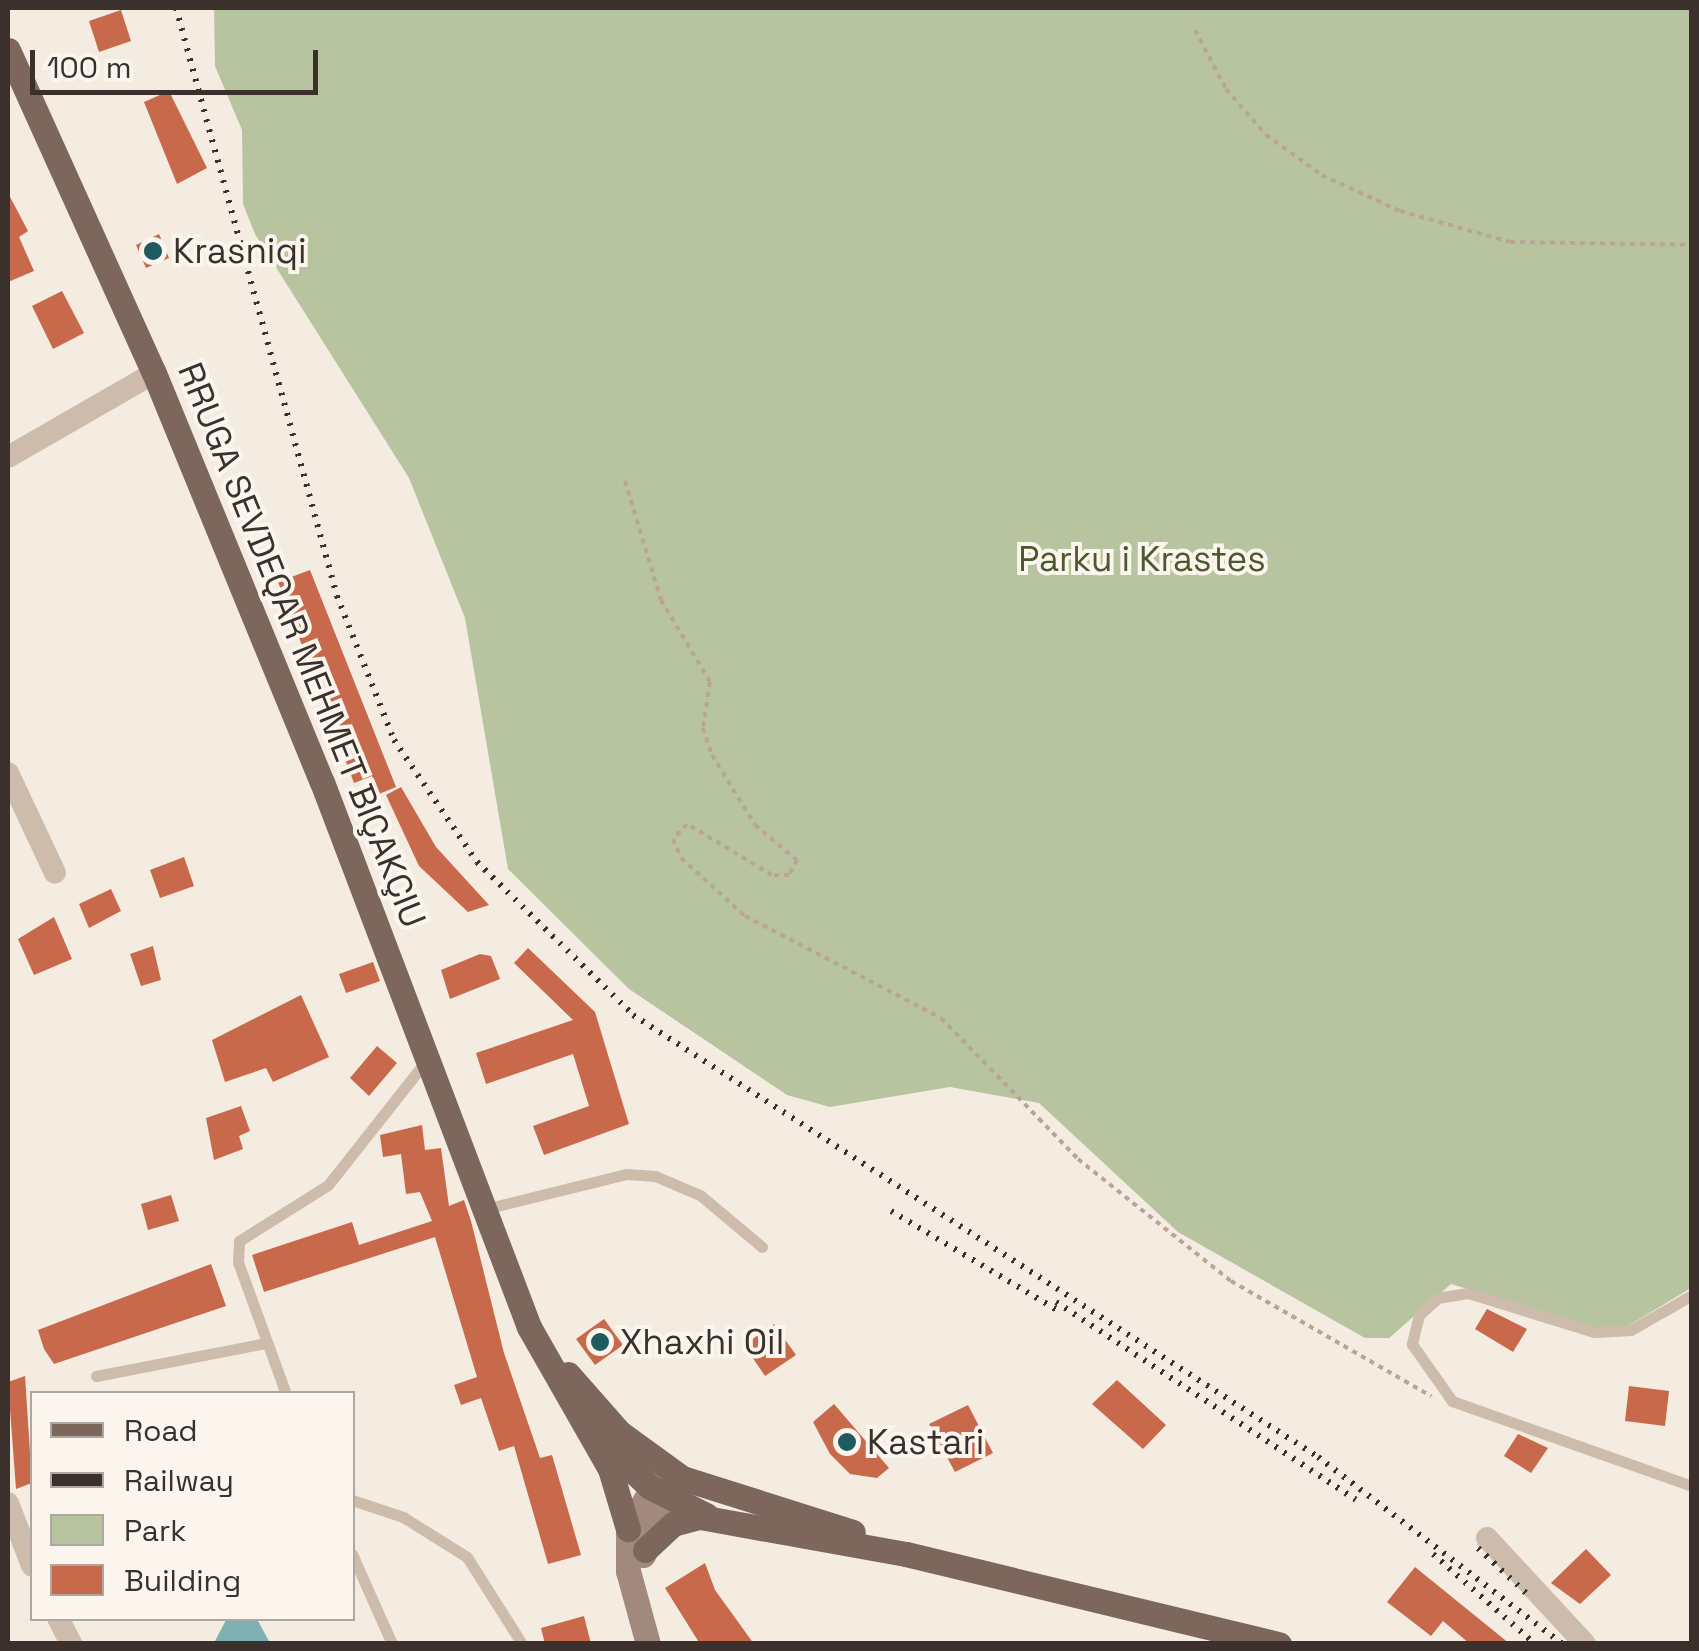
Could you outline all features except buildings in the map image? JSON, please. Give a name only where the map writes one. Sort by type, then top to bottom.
[{"type":"main road","name":"RRUGA SEVDEQAR MEHMET BIÇAKÇIU","points":[[8,50],[154,374],[429,1058],[510,1276]]},
{"type":"main road","points":[[510,1276],[616,1484],[628,1529],[639,1615],[648,1644]]},
{"type":"main road","points":[[510,1276],[573,1382],[666,1483],[906,1554],[1279,1644]]},
{"type":"main road","points":[[578,1414],[719,1520]]},
{"type":"main road","points":[[628,1529],[666,1483]]},
{"type":"main road","points":[[639,1615],[645,1550],[666,1483]]},
{"type":"main road","points":[[645,1550],[672,1524],[719,1520],[906,1554]]},
{"type":"street","points":[[8,457],[154,374]]},
{"type":"street","points":[[8,773],[55,873]]},
{"type":"street","points":[[8,1503],[30,1561]]},
{"type":"street","points":[[1487,1538],[1585,1644]]},
{"type":"street","points":[[60,1621],[71,1644]]},
{"type":"lane","points":[[285,1391],[266,1343],[240,1242],[328,1184],[429,1058]]},
{"type":"lane","points":[[485,1209],[626,1174],[655,1176],[700,1195],[762,1247]]},
{"type":"lane","points":[[1692,1295],[1631,1330],[1594,1332],[1468,1293],[1438,1298],[1419,1314],[1412,1344],[1452,1401],[1692,1486]]},
{"type":"lane","points":[[96,1376],[266,1343]]},
{"type":"lane","points":[[355,1501],[403,1517],[467,1557],[522,1644]]},
{"type":"lane","points":[[355,1561],[392,1644]]},
{"type":"path","points":[[1195,30],[1226,89],[1266,135],[1322,175],[1400,211],[1510,242],[1692,245]]},
{"type":"path","points":[[625,481],[660,600],[710,682],[703,728],[712,755],[755,825],[797,860],[789,875],[772,876],[687,824],[672,839],[681,858],[745,916],[941,1018],[1078,1159],[1231,1281],[1441,1399]]},
{"type":"green space","name":"Parku i Krastes","points":[[214,8],[1691,8],[1691,1288],[1628,1326],[1594,1328],[1451,1284],[1389,1338],[1365,1338],[1178,1232],[1039,1103],[950,1087],[830,1107],[787,1095],[629,989],[508,869],[465,618],[409,478],[255,234],[243,204],[242,130],[215,66]]},
{"type":"water","points":[[225,1621],[258,1621],[270,1643],[214,1643]]},
{"type":"railway","points":[[176,8],[337,596],[394,740],[477,862],[633,1015],[1318,1457],[1563,1644]]},
{"type":"railway","points":[[891,1211],[1062,1313]]},
{"type":"railway","points":[[1056,1302],[1356,1500]]},
{"type":"railway","points":[[1478,1548],[1526,1593]]},
{"type":"railway","points":[[1433,1554],[1535,1644]]},
{"type":"place","name":"Krasniqi","points":[[153,251]]},
{"type":"place","name":"Xhaxhi Oil","points":[[600,1342]]},
{"type":"place","name":"Kastari","points":[[847,1442]]}]
